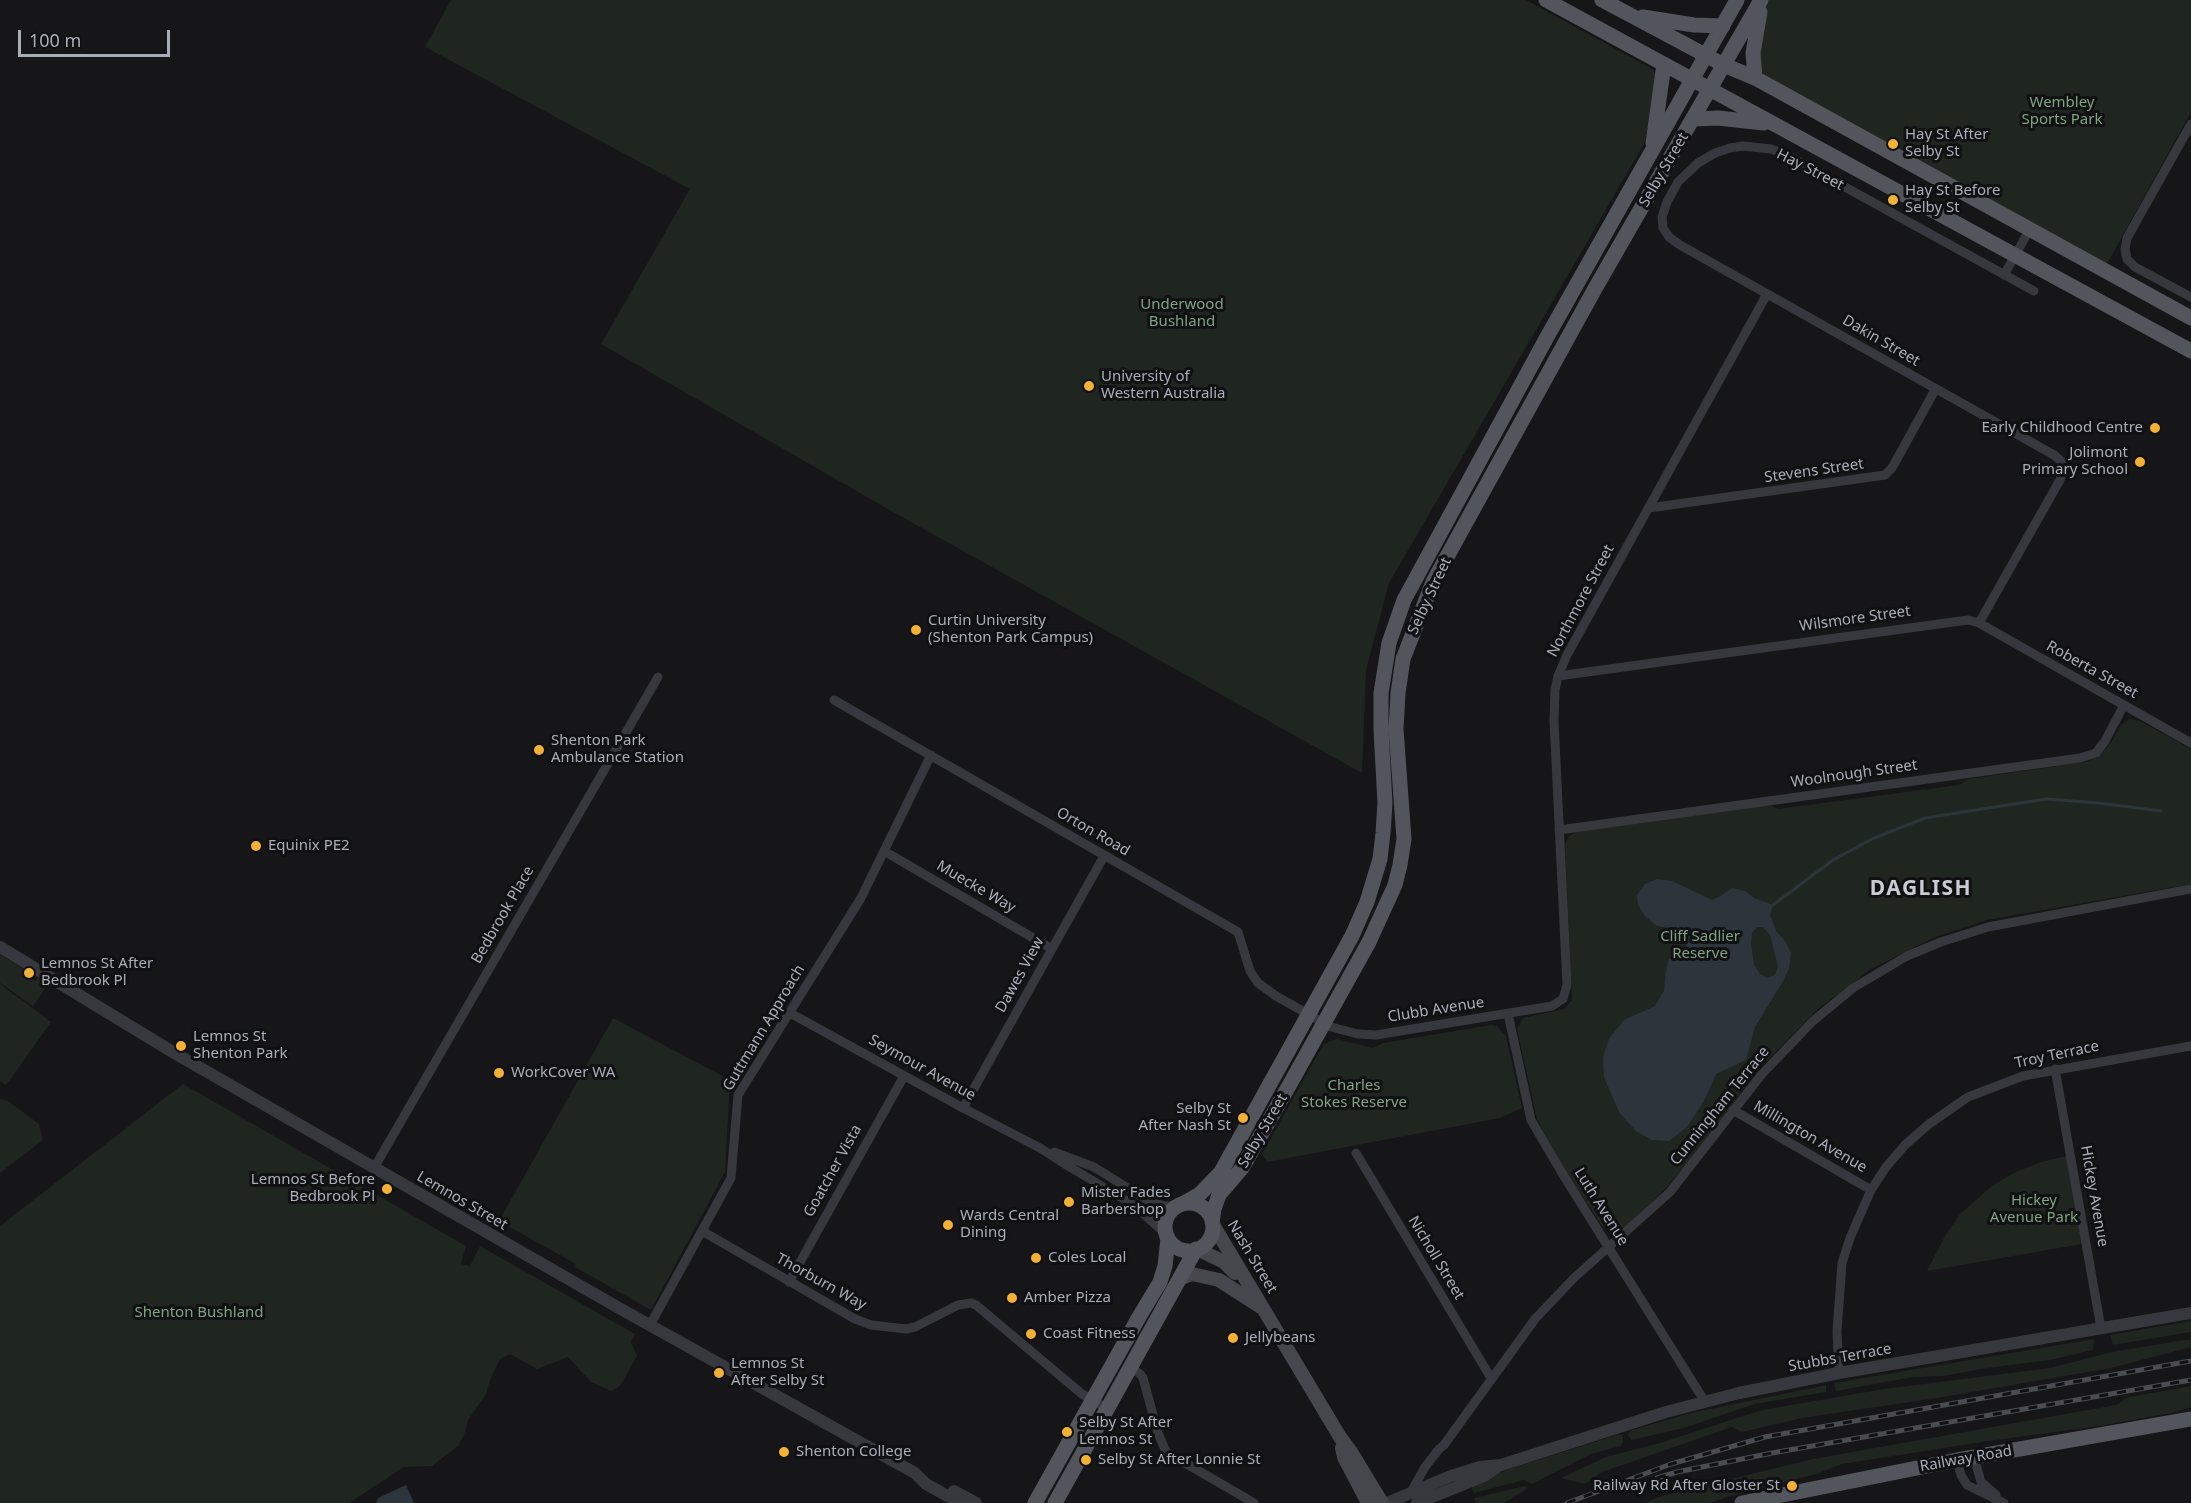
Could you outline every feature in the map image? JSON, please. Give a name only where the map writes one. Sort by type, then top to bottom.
[{"type":"main road","name":"Hay Street","points":[[1546,0],[2191,351]]},
{"type":"main road","points":[[1602,0],[1724,65],[1755,78],[2191,318]]},
{"type":"main road","name":"Selby Street","points":[[1180,1205],[1200,1194],[1221,1172],[1352,936],[1374,880],[1383,832],[1385,803],[1381,693],[1389,643],[1404,600],[1497,427],[1737,0]]},
{"type":"main road","points":[[1755,78],[1754,53],[1761,0]]},
{"type":"main road","name":"Selby Street","points":[[1212,1223],[1213,1212],[1220,1195],[1242,1168],[1324,1023],[1369,942],[1395,885],[1404,838],[1396,729],[1398,693],[1403,659],[1433,582],[1611,260],[1761,0]]},
{"type":"main road","points":[[1628,15],[1682,24],[1723,26]]},
{"type":"main road","points":[[1652,152],[1664,64]]},
{"type":"main road","points":[[1694,118],[1718,118],[1773,124]]},
{"type":"main road","points":[[1596,251],[1611,260]]},
{"type":"main road","points":[[1497,427],[1514,435]]},
{"type":"main road","points":[[1374,880],[1395,885]]},
{"type":"main road","points":[[1027,1503],[1039,1496],[1162,1280],[1167,1218],[1180,1205],[1194,1204],[1202,1207],[1208,1213],[1212,1223],[1210,1237],[1204,1245],[1197,1249],[1180,1248],[1167,1236]]},
{"type":"main road","name":"Nash Street","points":[[1212,1223],[1382,1503]]},
{"type":"main road","points":[[1055,1503],[1197,1249]]},
{"type":"main road","name":"Nash Street","points":[[1197,1249],[1228,1264],[1263,1308]]},
{"type":"main road","points":[[1179,1279],[1192,1274],[1219,1280],[1263,1308]]},
{"type":"main road","name":"Railway Road","points":[[1742,1503],[1957,1460],[2191,1419]]},
{"type":"main road","name":"Nash Street","points":[[1340,1437],[1344,1457],[1368,1503]]},
{"type":"street","points":[[2191,124],[2127,238],[2125,249],[2127,259],[2135,267],[2191,297]]},
{"type":"street","name":"Hay Street","points":[[1680,245],[1669,237],[1663,228],[1662,217],[1678,182],[1698,163],[1714,153],[1730,148],[1756,147],[1785,154],[2034,291]]},
{"type":"street","points":[[2004,276],[2030,229]]},
{"type":"street","name":"Dakin Street","points":[[1680,245],[2054,455],[2062,462],[2060,480],[1979,623]]},
{"type":"street","name":"Northmore Street","points":[[1566,993],[1554,720],[1558,676],[1567,655],[1767,294]]},
{"type":"street","name":"Stevens Street","points":[[1649,508],[1885,475],[1892,468],[1935,390]]},
{"type":"street","name":"Wilsmore Street","points":[[1558,676],[1956,620],[1979,623]]},
{"type":"street","name":"Roberta Street","points":[[1979,623],[2191,743]]},
{"type":"street","name":"Bedbrook Place","points":[[374,1168],[658,677]]},
{"type":"street","name":"Orton Road","points":[[834,700],[1238,932],[1250,971],[1258,983],[1308,1014]]},
{"type":"street","name":"Woolnough Street","points":[[1560,830],[2080,758],[2096,753],[2124,705]]},
{"type":"street","name":"Guttmann Approach","points":[[650,1325],[731,1178],[737,1098],[861,898],[932,755]]},
{"type":"street","name":"Muecke Way","points":[[884,851],[1052,949]]},
{"type":"street","name":"Dawes View","points":[[963,1108],[1104,856]]},
{"type":"street","name":"Cunningham Terrace","points":[[1414,1497],[1439,1449],[1542,1312],[1574,1278],[1670,1192],[1762,1074],[1813,1021],[1860,984],[1907,956],[1988,927],[2191,889]]},
{"type":"street","name":"Lemnos Street","points":[[0,947],[176,1054],[374,1168],[915,1473],[930,1478],[976,1503]]},
{"type":"street","name":"Clubb Avenue","points":[[1308,1014],[1324,1023],[1349,1032],[1376,1035],[1552,1006],[1558,1003],[1566,993]]},
{"type":"street","name":"Seymour Avenue","points":[[790,1013],[1040,1148],[1132,1204],[1167,1236]]},
{"type":"street","name":"Luth Avenue","points":[[1508,1014],[1532,1120],[1552,1157],[1705,1402]]},
{"type":"street","name":"Troy Terrace","points":[[1839,1373],[1838,1311],[1842,1263],[1871,1190],[1886,1167],[1905,1145],[1950,1108],[1990,1087],[2055,1069],[2191,1046]]},
{"type":"street","name":"Hickey Avenue","points":[[2055,1069],[2102,1328]]},
{"type":"street","name":"Goatcher Vista","points":[[789,1282],[904,1076]]},
{"type":"street","name":"Millington Avenue","points":[[1733,1110],[1871,1190]]},
{"type":"street","name":"Seymour Avenue","points":[[1040,1148],[1094,1167],[1150,1202],[1165,1206],[1180,1205]]},
{"type":"street","name":"Nicholl Street","points":[[1356,1153],[1491,1378]]},
{"type":"street","name":"Thorburn Way","points":[[702,1231],[789,1282],[871,1325],[906,1329],[915,1327],[958,1305],[971,1303],[983,1310],[1082,1395],[1108,1409]]},
{"type":"street","name":"Stubbs Terrace","points":[[1387,1503],[1414,1497],[1451,1476],[1480,1467],[1501,1465],[1705,1402],[1839,1373],[2191,1313]]},
{"type":"street","points":[[1131,1367],[1143,1378],[1158,1433],[1166,1452],[1254,1503]]},
{"type":"street","points":[[1974,1457],[1981,1482],[2004,1503]]},
{"type":"street","points":[[1957,1460],[1961,1475],[1967,1485],[2004,1503]]},
{"type":"street","name":"Lemnos Street","points":[[915,1473],[926,1484],[960,1503]]},
{"type":"green space","name":"Underwood Bushland","points":[[451,0],[1526,0],[1654,70],[1658,83],[1644,144],[1389,583],[1366,670],[1362,773],[893,512],[601,344],[690,189],[425,47]]},
{"type":"green space","name":"Wembley Sports Park","points":[[1769,0],[2191,0],[2191,112],[2107,264],[1765,76],[1759,68],[1763,14]]},
{"type":"green space","name":"Cliff Sadlier Reserve","points":[[2129,719],[2140,721],[2191,749],[2191,884],[1987,920],[1935,937],[1871,969],[1818,1009],[1757,1071],[1691,1159],[1666,1188],[1626,1227],[1614,1231],[1602,1226],[1551,1149],[1537,1119],[1517,1029],[1523,1018],[1564,1009],[1572,1000],[1565,845],[1569,836],[1576,832],[1770,805],[1778,809],[1959,785],[1968,779],[2085,762],[2098,757],[2110,744],[2121,725]]},
{"type":"green space","points":[[0,955],[29,972],[27,976],[35,981],[38,978],[46,983],[46,987],[33,1006],[0,983]]},
{"type":"green space","points":[[0,984],[51,1022],[6,1085],[0,1081]]},
{"type":"green space","points":[[613,1018],[730,1080],[725,1172],[651,1310],[499,1221]]},
{"type":"green space","name":"Charles Stokes Reserve","points":[[1491,1025],[1497,1026],[1506,1036],[1522,1108],[1500,1118],[1267,1162],[1262,1154],[1323,1045],[1328,1042],[1337,1039],[1373,1048],[1383,1043]]},
{"type":"green space","name":"Shenton Bushland","points":[[183,1084],[466,1246],[461,1264],[470,1266],[480,1246],[635,1334],[631,1342],[637,1356],[620,1386],[611,1391],[591,1382],[568,1357],[537,1369],[510,1354],[500,1359],[486,1394],[468,1420],[458,1446],[432,1466],[404,1467],[349,1503],[0,1503],[0,1226]]},
{"type":"green space","points":[[0,1099],[8,1101],[39,1124],[43,1140],[0,1173]]},
{"type":"green space","name":"Hickey Avenue Park","points":[[2067,1156],[2082,1244],[1927,1271],[1945,1236],[1960,1214],[1993,1185],[2041,1162]]},
{"type":"green space","points":[[2191,1321],[2191,1332],[2113,1345],[2110,1335]]},
{"type":"green space","points":[[2094,1339],[2093,1350],[2050,1360],[1943,1376],[1913,1377],[1836,1391],[1834,1383]]},
{"type":"green space","points":[[2191,1339],[2191,1347],[2111,1368],[1937,1398],[1802,1418],[1742,1432],[1732,1427],[1602,1472],[1585,1484],[1561,1478],[1606,1457],[1660,1443],[1762,1410],[1884,1389],[2050,1368],[2112,1352]]},
{"type":"green space","points":[[1826,1385],[1826,1392],[1755,1404],[1684,1428],[1631,1440],[1628,1434],[1632,1430],[1691,1413]]},
{"type":"green space","points":[[2191,1386],[2191,1407],[2171,1413],[2099,1426],[1842,1464],[1816,1474],[1710,1503],[1644,1503],[1665,1495],[1813,1459],[2116,1405],[2129,1397]]},
{"type":"green space","points":[[1620,1434],[1623,1436],[1623,1442],[1620,1446],[1591,1454],[1532,1484],[1524,1480],[1474,1493],[1472,1490],[1471,1486],[1509,1469]]},
{"type":"green space","points":[[1525,1486],[1528,1488],[1504,1503],[1476,1503],[1474,1498]]},
{"type":"shaded area","points":[[1657,879],[1672,881],[1712,900],[1732,888],[1745,891],[1754,898],[1773,905],[1770,915],[1776,931],[1785,941],[1791,953],[1789,968],[1783,981],[1755,1027],[1746,1060],[1716,1074],[1704,1101],[1687,1127],[1669,1141],[1652,1140],[1636,1131],[1619,1112],[1604,1077],[1603,1057],[1609,1039],[1624,1020],[1655,1006],[1664,991],[1669,959],[1679,956],[1687,948],[1679,929],[1657,926],[1645,916],[1638,905],[1637,895],[1645,884]],"holes":[[[1757,927],[1763,927],[1770,935],[1778,967],[1775,975],[1767,978],[1760,974],[1754,965],[1751,944],[1752,933]]]},
{"type":"shaded area","points":[[406,1485],[414,1503],[376,1503],[378,1498]]},
{"type":"waterway","points":[[1773,905],[1833,860],[1872,839],[1925,818],[2046,799],[2161,811]]},
{"type":"railway","points":[[1567,1503],[1671,1464],[1765,1437],[2191,1361]]},
{"type":"railway","points":[[1657,1478],[1772,1453],[2191,1380]]},
{"type":"place","name":"Hay St After Selby St","points":[[1893,144]]},
{"type":"place","name":"Hay St Before Selby St","points":[[1893,200]]},
{"type":"place","name":"University of Western Australia","points":[[1089,386]]},
{"type":"place","name":"Early Childhood Centre","points":[[2155,428]]},
{"type":"place","name":"Jolimont Primary School","points":[[2140,462]]},
{"type":"place","name":"Curtin University (Shenton Park Campus)","points":[[916,630]]},
{"type":"place","name":"Shenton Park Ambulance Station","points":[[539,750]]},
{"type":"place","name":"Equinix PE2","points":[[256,846]]},
{"type":"place","name":"Lemnos St After Bedbrook Pl","points":[[29,973]]},
{"type":"place","name":"Lemnos St Shenton Park","points":[[181,1046]]},
{"type":"place","name":"WorkCover WA","points":[[499,1073]]},
{"type":"place","name":"Selby St After Nash St","points":[[1243,1118]]},
{"type":"place","name":"Lemnos St Before Bedbrook Pl","points":[[387,1189]]},
{"type":"place","name":"Mister Fades Barbershop","points":[[1069,1202]]},
{"type":"place","name":"Wards Central Dining","points":[[948,1225]]},
{"type":"place","name":"Coles Local","points":[[1036,1258]]},
{"type":"place","name":"Amber Pizza","points":[[1012,1298]]},
{"type":"place","name":"Coast Fitness","points":[[1031,1334]]},
{"type":"place","name":"Jellybeans","points":[[1233,1338]]},
{"type":"place","name":"Lemnos St After Selby St","points":[[719,1373]]},
{"type":"place","name":"Selby St After Lemnos St","points":[[1067,1432]]},
{"type":"place","name":"Shenton College","points":[[784,1452]]},
{"type":"place","name":"Selby St After Lonnie St","points":[[1086,1460]]},
{"type":"place","name":"Railway Rd After Gloster St","points":[[1792,1486]]},
{"type":"district","name":"DAGLISH","points":[[1921,889]]}]
